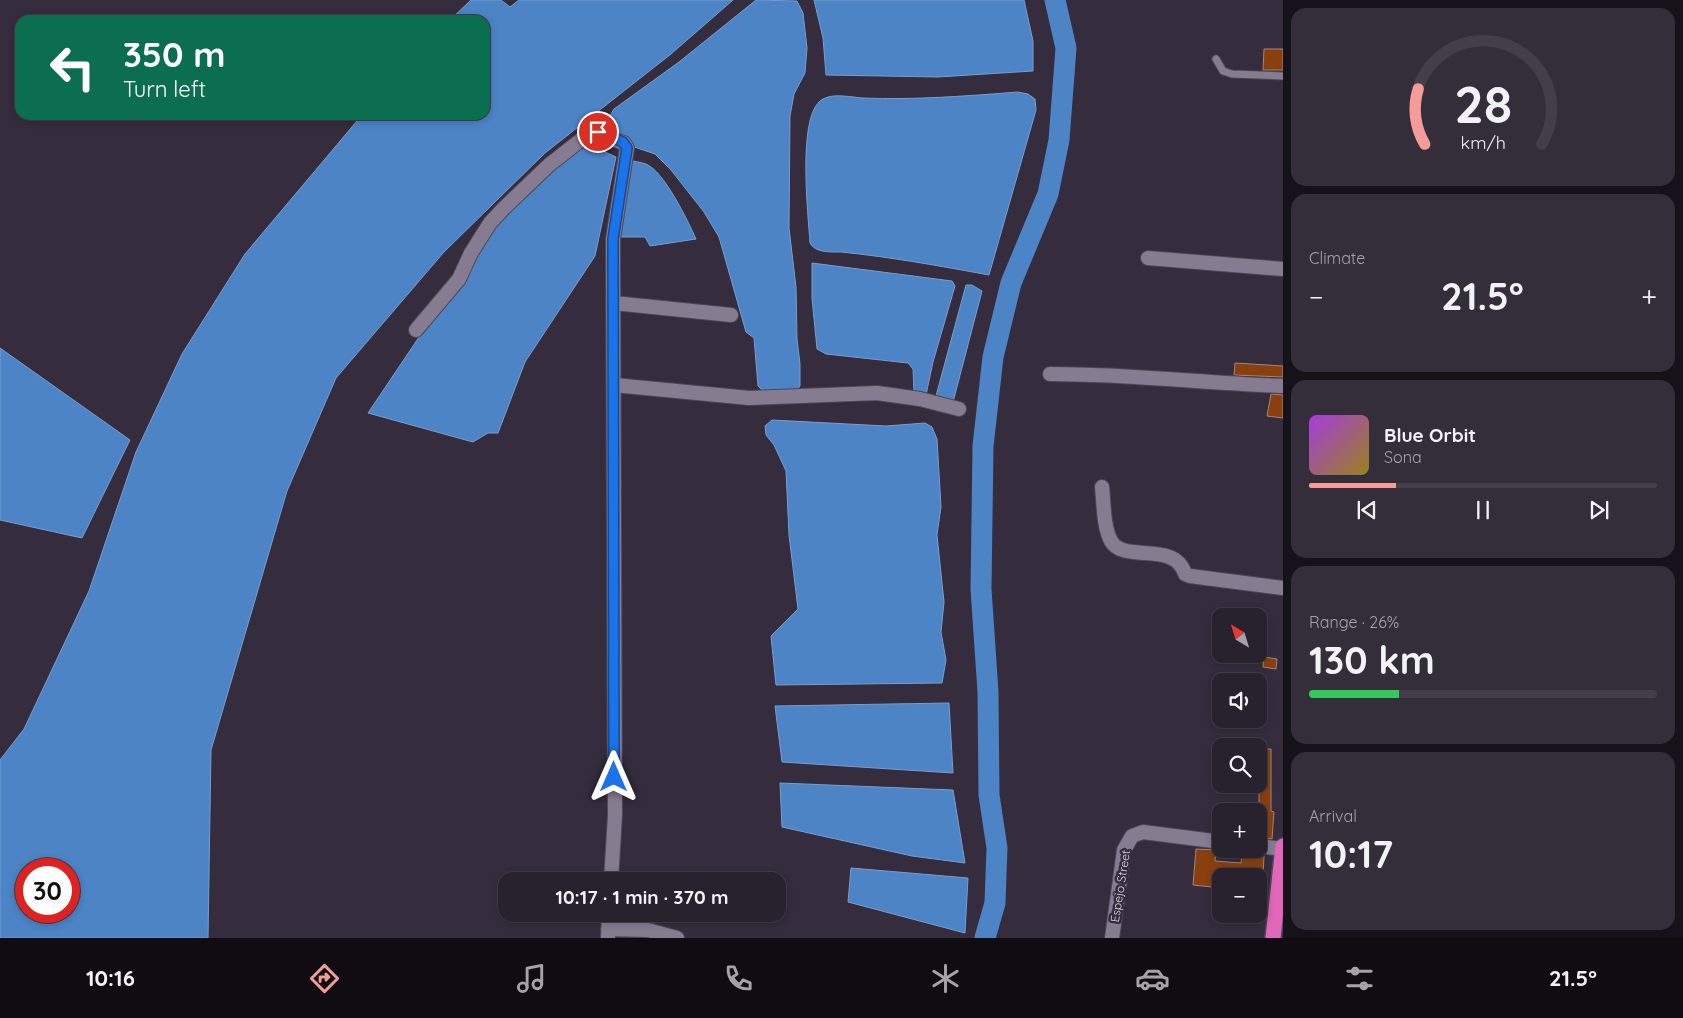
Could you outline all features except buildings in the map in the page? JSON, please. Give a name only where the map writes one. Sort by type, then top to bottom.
[{"type":"highway","points":[[1272,938],[1283,847]]},
{"type":"street","points":[[416,330],[459,279],[471,253],[490,223],[562,154],[591,132],[623,142],[627,148],[613,239],[615,814],[612,872]]},
{"type":"street","points":[[1148,258],[1283,269]]},
{"type":"street","points":[[614,303],[731,315]]},
{"type":"street","points":[[1050,374],[1113,374],[1175,381],[1283,386]]},
{"type":"street","points":[[614,384],[749,398],[877,393],[920,399],[959,409]]},
{"type":"street","points":[[1102,487],[1106,522],[1112,542],[1121,549],[1172,557],[1183,566],[1185,574],[1190,576],[1283,588]]},
{"type":"street","name":"Espejo Street","points":[[1112,938],[1124,850],[1132,836],[1143,832],[1212,841]]},
{"type":"street","points":[[1267,846],[1283,847]]},
{"type":"street","points":[[608,933],[648,930],[677,938]]},
{"type":"lane","points":[[1216,59],[1223,71],[1232,74],[1283,76]]},
{"type":"water","points":[[471,0],[501,0],[510,7],[519,0],[733,0],[671,54],[545,153],[444,252],[336,378],[287,491],[211,750],[208,938],[0,938],[0,760],[24,729],[89,591],[136,452],[182,354],[245,254],[358,120],[490,120],[490,15],[455,15]]},
{"type":"water","points":[[756,0],[797,1],[803,13],[807,48],[805,73],[794,94],[790,116],[789,228],[796,287],[797,339],[800,364],[800,386],[793,394],[765,393],[758,386],[754,338],[746,332],[719,237],[704,212],[671,170],[655,154],[602,136],[614,109],[679,62]]},
{"type":"water","points":[[814,0],[1024,0],[1033,41],[1033,71],[938,77],[826,75],[823,38]]},
{"type":"water","points":[[1018,92],[1028,94],[1035,99],[1036,110],[989,275],[897,259],[824,251],[812,246],[810,243],[808,212],[806,148],[808,128],[813,113],[819,102],[823,99],[834,96],[902,98]]},
{"type":"water","points":[[585,143],[616,157],[595,256],[525,362],[498,433],[488,433],[473,442],[368,413],[487,236],[507,212]]},
{"type":"water","points":[[626,160],[646,164],[653,168],[675,197],[696,239],[650,246],[645,237],[615,237]]},
{"type":"water","points":[[812,263],[952,281],[955,286],[933,362],[926,395],[914,393],[913,369],[908,363],[826,354],[817,349],[812,298]]},
{"type":"water","points":[[966,285],[972,285],[982,291],[952,406],[937,411],[933,407]]},
{"type":"water","points":[[0,348],[130,440],[82,538],[0,520]]},
{"type":"water","points":[[772,420],[886,426],[925,423],[932,427],[937,439],[941,507],[937,535],[944,602],[941,632],[946,660],[942,683],[776,685],[771,636],[798,609],[789,535],[786,471],[774,445],[766,435],[765,426]]},
{"type":"water","points":[[949,703],[953,773],[782,762],[775,706]]},
{"type":"water","points":[[780,783],[953,790],[965,863],[912,856],[782,827]]},
{"type":"water","points":[[851,868],[968,878],[965,933],[848,902]]},
{"type":"waterway","points":[[985,938],[995,903],[997,848],[989,795],[988,692],[981,589],[983,446],[993,357],[1011,283],[1048,194],[1059,140],[1066,48],[1055,0]]},
{"type":"route","points":[[598,132],[623,142],[627,148],[613,239],[614,777]]}]
